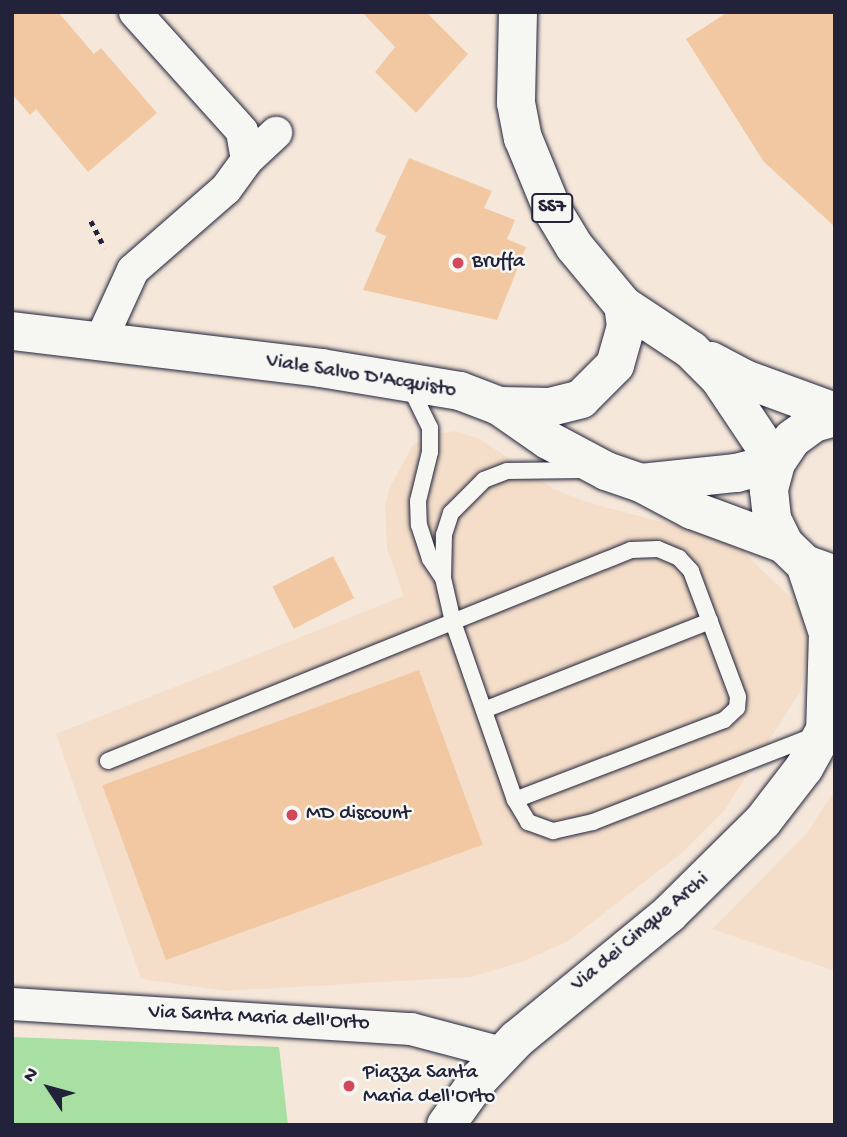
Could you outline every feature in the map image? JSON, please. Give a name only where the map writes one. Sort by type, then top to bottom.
[{"type":"main road","name":"SS7","points":[[518,12],[516,103],[534,172],[574,246],[623,305],[691,350],[745,379],[835,414]]},
{"type":"main road","points":[[499,406],[550,407],[582,399],[614,365],[626,326],[623,305]]},
{"type":"main road","name":"Viale Salvo D'Acquisto","points":[[12,331],[404,379],[460,391],[499,406],[548,440],[606,471],[641,483],[692,510],[808,561]]},
{"type":"main road","name":"SS7","points":[[691,350],[719,379],[776,463]]},
{"type":"main road","name":"SS7","points":[[808,561],[771,509],[769,490],[776,463],[792,439],[814,423],[835,414]]},
{"type":"main road","points":[[641,483],[736,474],[776,463]]},
{"type":"main road","points":[[808,561],[828,633],[830,722]]},
{"type":"main road","name":"Via dei Cinque Archi","points":[[446,1125],[502,1054],[713,873],[763,821],[804,768],[830,722]]},
{"type":"street","points":[[135,12],[242,131],[247,160]]},
{"type":"street","points":[[100,342],[133,270],[226,189],[247,160],[276,132]]},
{"type":"street","name":"Via Santa Maria dell'Orto","points":[[12,1004],[411,1029],[502,1054]]},
{"type":"lane","points":[[404,379],[420,401],[430,428],[430,452],[418,501],[419,525],[429,559],[443,578]]},
{"type":"lane","points":[[606,471],[541,468],[507,471],[484,480],[451,513],[444,535],[443,578],[453,622],[514,800],[528,822],[553,831],[593,822],[830,722]]},
{"type":"lane","points":[[108,761],[631,550],[658,549],[679,558],[691,571],[738,697],[737,708],[724,720],[514,800]]},
{"type":"lane","points":[[484,710],[710,621]]},
{"type":"path","points":[[91,221],[103,238]]},
{"type":"shaded area","points":[[455,431],[480,439],[554,489],[586,502],[731,540],[798,605],[809,644],[800,692],[724,811],[683,852],[568,941],[522,962],[470,977],[226,991],[141,979],[56,734],[404,596],[387,549],[385,504],[390,487],[413,445],[434,434]]},
{"type":"shaded area","points":[[835,790],[835,971],[712,929],[807,833]]},
{"type":"green space","points":[[12,1037],[279,1047],[288,1125],[12,1125]]},
{"type":"building","points":[[12,12],[58,12],[94,54],[101,48],[157,113],[88,172],[36,109],[30,115],[12,94]]},
{"type":"building","points":[[362,12],[426,12],[468,54],[416,113],[375,72],[395,47]]},
{"type":"building","points":[[728,12],[835,12],[835,227],[764,162],[686,39]]},
{"type":"building","points":[[409,158],[492,191],[484,208],[515,220],[507,239],[526,247],[497,320],[363,290],[386,236],[375,231]]},
{"type":"building","points":[[333,556],[354,598],[294,629],[272,587]]},
{"type":"building","name":"MD discount","points":[[419,670],[483,845],[166,960],[102,785]]},
{"type":"place","name":"Bruffa","points":[[458,263]]},
{"type":"place","name":"MD discount","points":[[292,815]]},
{"type":"place","name":"Piazza Santa Maria dell'Orto","points":[[349,1086]]}]
